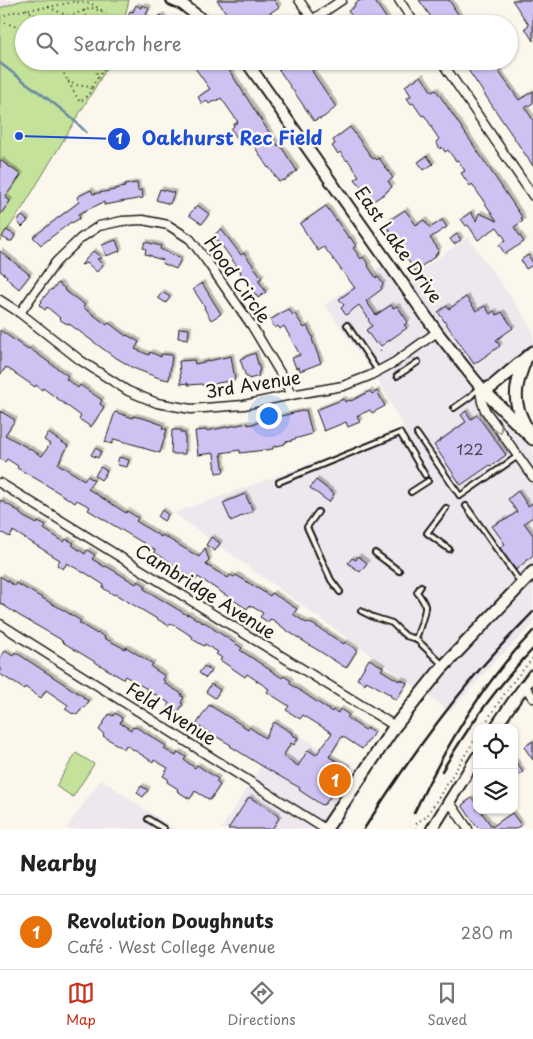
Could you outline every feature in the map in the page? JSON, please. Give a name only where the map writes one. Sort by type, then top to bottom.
[{"type":"main road","points":[[482,388],[494,385],[530,354]]},
{"type":"main road","points":[[530,354],[519,376],[516,390],[518,407],[532,438]]},
{"type":"main road","name":"East Lake Drive","points":[[482,388],[532,438]]},
{"type":"main road","points":[[326,829],[395,726],[444,666],[533,572]]},
{"type":"street","points":[[172,0],[182,4],[196,15]]},
{"type":"street","points":[[299,0],[306,15]]},
{"type":"street","points":[[318,15],[342,0]]},
{"type":"street","points":[[398,0],[409,15]]},
{"type":"street","name":"East Lake Drive","points":[[255,70],[437,332],[482,388]]},
{"type":"street","points":[[447,70],[533,196]]},
{"type":"street","name":"Hood Circle","points":[[20,313],[56,262],[81,238],[99,226],[122,221],[143,220],[168,225],[190,239],[206,260],[252,326],[285,381],[291,395]]},
{"type":"street","name":"3rd Avenue","points":[[0,300],[20,313],[80,360],[128,391],[157,403],[191,409],[244,405],[343,386],[369,376],[395,362],[437,332]]},
{"type":"street","points":[[482,388],[482,402],[485,410],[533,477]]},
{"type":"street","name":"Cambridge Avenue","points":[[0,484],[395,726]]},
{"type":"street","name":"Feld Avenue","points":[[0,624],[326,829]]},
{"type":"street","points":[[499,724],[533,675]]},
{"type":"street","points":[[524,686],[533,698]]},
{"type":"street","points":[[432,829],[473,763]]},
{"type":"street","points":[[449,801],[468,829]]},
{"type":"lane","points":[[347,325],[378,371]]},
{"type":"lane","points":[[397,376],[418,362]]},
{"type":"lane","points":[[454,408],[482,388]]},
{"type":"lane","points":[[279,482],[400,433],[425,475]]},
{"type":"lane","points":[[417,434],[460,496],[518,456]]},
{"type":"lane","points":[[411,492],[428,480]]},
{"type":"lane","points":[[466,506],[522,584]]},
{"type":"lane","points":[[446,508],[428,533],[449,549]]},
{"type":"lane","points":[[318,512],[307,528],[331,580],[340,592]]},
{"type":"lane","points":[[374,553],[399,571]]},
{"type":"lane","points":[[416,639],[426,610],[425,604],[417,592],[421,586]]},
{"type":"lane","points":[[361,611],[392,624],[406,636],[416,639],[444,666]]},
{"type":"lane","points":[[148,819],[164,829]]},
{"type":"path","points":[[0,19],[17,11],[74,2],[90,3],[106,13]]},
{"type":"path","points":[[48,7],[67,15]]},
{"type":"path","points":[[72,15],[92,8],[106,13]]},
{"type":"path","points":[[26,9],[35,15]]},
{"type":"path","points":[[84,10],[86,15]]},
{"type":"path","points":[[0,19],[15,25]]},
{"type":"path","points":[[62,70],[80,102],[89,94],[103,70]]},
{"type":"path","points":[[96,70],[97,78]]},
{"type":"path","points":[[68,80],[75,85],[92,87]]},
{"type":"path","points":[[485,724],[511,684],[533,658]]},
{"type":"path","points":[[416,829],[418,821],[427,816],[473,742]]},
{"type":"shaded area","points":[[0,0],[23,0],[0,8]]},
{"type":"shaded area","points":[[468,237],[533,331],[533,355],[477,396],[533,449],[533,625],[497,659],[450,712],[174,513],[405,430],[378,380],[325,305],[384,264],[399,285]]},
{"type":"shaded area","points":[[286,726],[365,774],[364,788],[337,829],[221,829]]},
{"type":"shaded area","points":[[101,779],[174,829],[66,829]]},
{"type":"green space","points":[[23,0],[129,0],[125,15],[15,15],[15,70],[106,70],[25,204],[0,241],[0,8]]},
{"type":"green space","points":[[76,753],[94,764],[73,797],[56,786]]},
{"type":"building","points":[[217,0],[274,0],[279,7],[267,15],[228,15]]},
{"type":"building","points":[[361,0],[374,0],[384,15],[351,15],[348,11],[355,6],[354,4]]},
{"type":"building","points":[[419,0],[449,0],[458,15],[430,15]]},
{"type":"building","points":[[512,0],[533,0],[533,41],[525,28],[529,25]]},
{"type":"building","points":[[136,5],[141,8],[142,5],[149,8],[146,15],[128,15],[130,11],[133,12]]},
{"type":"building","points":[[196,70],[229,70],[278,146],[280,145],[297,171],[279,182],[251,141],[249,143],[244,135],[237,138],[231,129],[238,122],[221,98],[209,104],[207,101],[202,104],[198,97],[210,89]]},
{"type":"building","points":[[279,70],[313,70],[313,73],[336,107],[324,117],[314,121]]},
{"type":"building","points":[[468,70],[499,70],[519,100],[533,91],[533,103],[525,108],[533,120],[533,166]]},
{"type":"building","points":[[421,76],[432,92],[436,90],[522,217],[523,221],[514,227],[524,242],[505,254],[499,245],[506,240],[497,227],[478,240],[468,225],[466,226],[461,219],[471,212],[476,221],[479,213],[497,221],[472,184],[470,186],[461,173],[465,171],[458,160],[456,161],[448,150],[445,152],[442,147],[440,149],[436,142],[439,139],[432,127],[424,115],[422,116],[407,98],[411,96],[405,86]]},
{"type":"building","points":[[350,127],[373,159],[377,160],[379,158],[393,178],[388,181],[392,187],[372,202],[355,179],[359,176],[348,160],[340,152],[338,154],[332,146],[335,144],[333,140]]},
{"type":"building","points":[[427,156],[433,164],[424,170],[418,162]]},
{"type":"building","points":[[0,160],[21,175],[5,197],[10,201],[0,215]]},
{"type":"building","points":[[137,183],[138,191],[142,190],[143,198],[104,205],[104,202],[78,214],[80,218],[71,222],[41,245],[33,237],[79,202],[77,197],[91,190],[93,194]]},
{"type":"building","points":[[160,189],[174,193],[170,204],[156,200]]},
{"type":"building","points":[[197,205],[209,214],[202,224],[189,215]]},
{"type":"building","points":[[326,206],[356,246],[353,248],[361,259],[363,257],[376,278],[378,277],[383,284],[382,289],[366,301],[376,315],[391,305],[393,308],[397,306],[408,322],[404,325],[407,328],[381,346],[378,342],[376,344],[366,330],[372,326],[359,305],[346,315],[341,308],[344,305],[339,299],[355,288],[324,247],[318,251],[300,224]]},
{"type":"building","points":[[405,210],[416,225],[424,220],[430,228],[442,220],[447,227],[430,238],[439,250],[436,256],[415,271],[386,225],[389,223],[388,221]]},
{"type":"building","points":[[22,216],[28,221],[22,227],[17,221]]},
{"type":"building","points":[[221,229],[241,255],[244,253],[262,278],[258,280],[266,292],[258,298],[220,243],[213,236]]},
{"type":"building","points":[[6,230],[15,235],[12,241],[2,237]]},
{"type":"building","points":[[457,234],[461,240],[454,244],[450,239]]},
{"type":"building","points":[[116,240],[120,251],[106,256],[102,245]]},
{"type":"building","points":[[145,242],[161,246],[160,249],[181,259],[176,269],[162,263],[163,260],[145,254],[146,249],[143,248]]},
{"type":"building","points":[[0,251],[30,275],[19,289],[0,271]]},
{"type":"building","points":[[93,251],[102,258],[97,259],[103,265],[97,272],[87,263],[81,265]]},
{"type":"building","points":[[528,255],[533,265],[526,269],[521,260]]},
{"type":"building","points":[[58,283],[64,290],[85,305],[83,307],[107,325],[109,323],[126,336],[139,342],[135,349],[149,355],[150,352],[161,357],[161,354],[172,355],[169,380],[133,368],[110,354],[68,323],[59,319],[47,307],[45,310],[39,305]]},
{"type":"building","points":[[202,283],[221,314],[211,320],[193,289]]},
{"type":"building","points":[[162,292],[170,297],[166,303],[158,298]]},
{"type":"building","points":[[466,297],[476,311],[485,306],[490,314],[494,311],[497,315],[502,312],[513,328],[496,340],[500,346],[474,364],[438,312],[447,306],[449,309]]},
{"type":"building","points":[[288,309],[293,315],[295,314],[304,328],[307,326],[321,363],[300,371],[299,367],[296,368],[292,358],[300,355],[284,326],[280,329],[278,326],[275,328],[270,320]]},
{"type":"building","points":[[179,328],[189,329],[188,339],[178,338]]},
{"type":"building","points":[[0,330],[68,376],[66,379],[78,388],[80,385],[102,400],[100,404],[104,407],[91,427],[79,419],[81,416],[43,388],[42,390],[36,385],[35,387],[6,367],[0,375]]},
{"type":"building","points":[[255,353],[260,371],[258,372],[259,376],[249,379],[246,377],[240,359]]},
{"type":"building","points":[[231,356],[235,380],[210,386],[210,384],[203,386],[202,384],[181,384],[179,361],[194,360],[195,364]]},
{"type":"building","points":[[370,391],[372,394],[377,391],[385,406],[372,413],[370,410],[357,416],[360,422],[348,427],[346,422],[324,431],[316,410],[344,399],[345,402],[351,401]]},
{"type":"building","points":[[306,410],[312,434],[285,442],[285,444],[273,447],[273,449],[240,453],[240,450],[221,453],[224,472],[216,473],[214,453],[198,455],[195,431],[206,431],[248,423],[248,425]]},
{"type":"building","points":[[0,411],[15,420],[5,435],[42,456],[50,444],[44,440],[48,433],[68,446],[58,464],[84,480],[87,476],[94,480],[88,489],[126,513],[127,511],[138,518],[136,521],[161,537],[162,535],[199,557],[205,548],[209,560],[206,565],[228,578],[230,575],[234,577],[236,575],[270,596],[272,593],[297,609],[293,614],[306,623],[314,625],[357,650],[346,668],[273,620],[270,619],[268,622],[260,617],[263,613],[250,605],[247,609],[198,577],[196,580],[172,566],[173,564],[154,552],[155,550],[88,510],[90,507],[77,500],[75,503],[17,468],[18,466],[7,459],[5,462],[0,459]]},
{"type":"building","points":[[466,411],[471,419],[477,415],[506,455],[461,485],[434,445],[466,422],[461,415]]},
{"type":"building","points":[[115,412],[163,425],[162,429],[167,429],[160,453],[114,439],[112,444],[105,442]]},
{"type":"building","points":[[172,430],[181,430],[181,433],[185,433],[185,454],[171,454]]},
{"type":"building","points":[[95,448],[101,451],[98,458],[91,455]]},
{"type":"building","points":[[119,457],[129,460],[127,467],[117,465]]},
{"type":"building","points":[[100,467],[107,471],[101,480],[95,476]]},
{"type":"building","points":[[316,480],[334,494],[329,502],[310,488]]},
{"type":"building","points":[[518,491],[528,506],[533,503],[533,517],[524,523],[533,535],[533,555],[516,570],[500,548],[505,544],[492,526],[506,520],[517,512],[508,499]]},
{"type":"building","points":[[245,494],[253,511],[231,521],[223,503]]},
{"type":"building","points":[[0,500],[20,512],[24,517],[37,524],[38,522],[46,526],[44,529],[64,542],[66,539],[74,543],[72,545],[85,554],[87,550],[95,555],[92,559],[105,567],[136,584],[138,581],[146,586],[144,589],[187,615],[212,627],[242,648],[240,650],[282,678],[284,676],[291,681],[289,683],[332,712],[333,710],[338,713],[340,709],[349,715],[347,718],[365,730],[366,728],[374,733],[362,749],[342,736],[329,757],[349,768],[325,804],[322,805],[299,790],[300,788],[196,725],[209,705],[265,738],[274,722],[298,738],[294,745],[291,743],[283,756],[298,766],[308,750],[316,755],[332,733],[303,715],[300,719],[286,710],[289,706],[267,692],[269,689],[247,674],[245,677],[220,660],[222,658],[216,654],[218,652],[192,639],[193,637],[171,623],[169,626],[114,595],[103,588],[104,585],[67,563],[63,569],[57,565],[60,560],[13,531],[10,537],[0,532]]},
{"type":"building","points":[[162,510],[168,515],[164,521],[158,517]]},
{"type":"building","points":[[211,537],[220,543],[215,551],[206,545]]},
{"type":"building","points":[[358,556],[367,563],[360,572],[348,563],[352,558],[356,560]]},
{"type":"building","points":[[0,576],[15,586],[16,583],[65,611],[81,621],[79,623],[97,634],[125,649],[126,647],[153,664],[151,667],[165,676],[164,683],[184,697],[181,703],[183,704],[178,712],[167,706],[169,703],[147,689],[125,676],[123,679],[0,603]]},
{"type":"building","points":[[5,651],[13,656],[15,652],[89,701],[77,715],[65,709],[68,705],[46,690],[41,698],[25,687],[24,689],[0,674],[0,658]]},
{"type":"building","points":[[369,659],[383,667],[381,670],[399,681],[400,679],[407,683],[396,700],[372,684],[366,681],[365,684],[357,679]]},
{"type":"building","points":[[204,666],[211,671],[206,678],[199,673]]},
{"type":"building","points":[[211,684],[220,690],[215,698],[206,692]]},
{"type":"building","points":[[115,713],[122,718],[120,723],[131,730],[133,727],[136,727],[166,746],[164,749],[176,756],[178,752],[186,757],[184,760],[195,768],[197,765],[218,779],[216,782],[220,785],[210,800],[195,791],[190,799],[167,782],[168,779],[163,776],[168,768],[154,760],[153,762],[126,745],[124,749],[103,736],[104,734],[99,730],[109,714],[113,716]]},
{"type":"building","points":[[533,741],[533,760],[524,747]]},
{"type":"building","points":[[518,765],[523,772],[518,775]]},
{"type":"building","points":[[141,786],[148,790],[143,797],[137,793]]},
{"type":"building","points":[[249,797],[278,815],[279,818],[272,829],[228,829]]},
{"type":"building","points":[[472,798],[473,814],[483,814],[492,827],[511,814],[513,814],[521,825],[515,829],[480,829],[462,805]]},
{"type":"waterway","points":[[0,63],[55,104],[86,132]]},
{"type":"railway","points":[[364,829],[402,771],[442,716],[486,662],[533,612]]},
{"type":"railway","points":[[414,813],[452,740],[481,694],[533,631]]},
{"type":"railway","points":[[442,771],[484,707],[507,677],[533,649]]},
{"type":"place","name":"Oakhurst Rec Field","points":[[19,136]]},
{"type":"place","name":"Revolution Doughnuts","points":[[335,780]]}]
